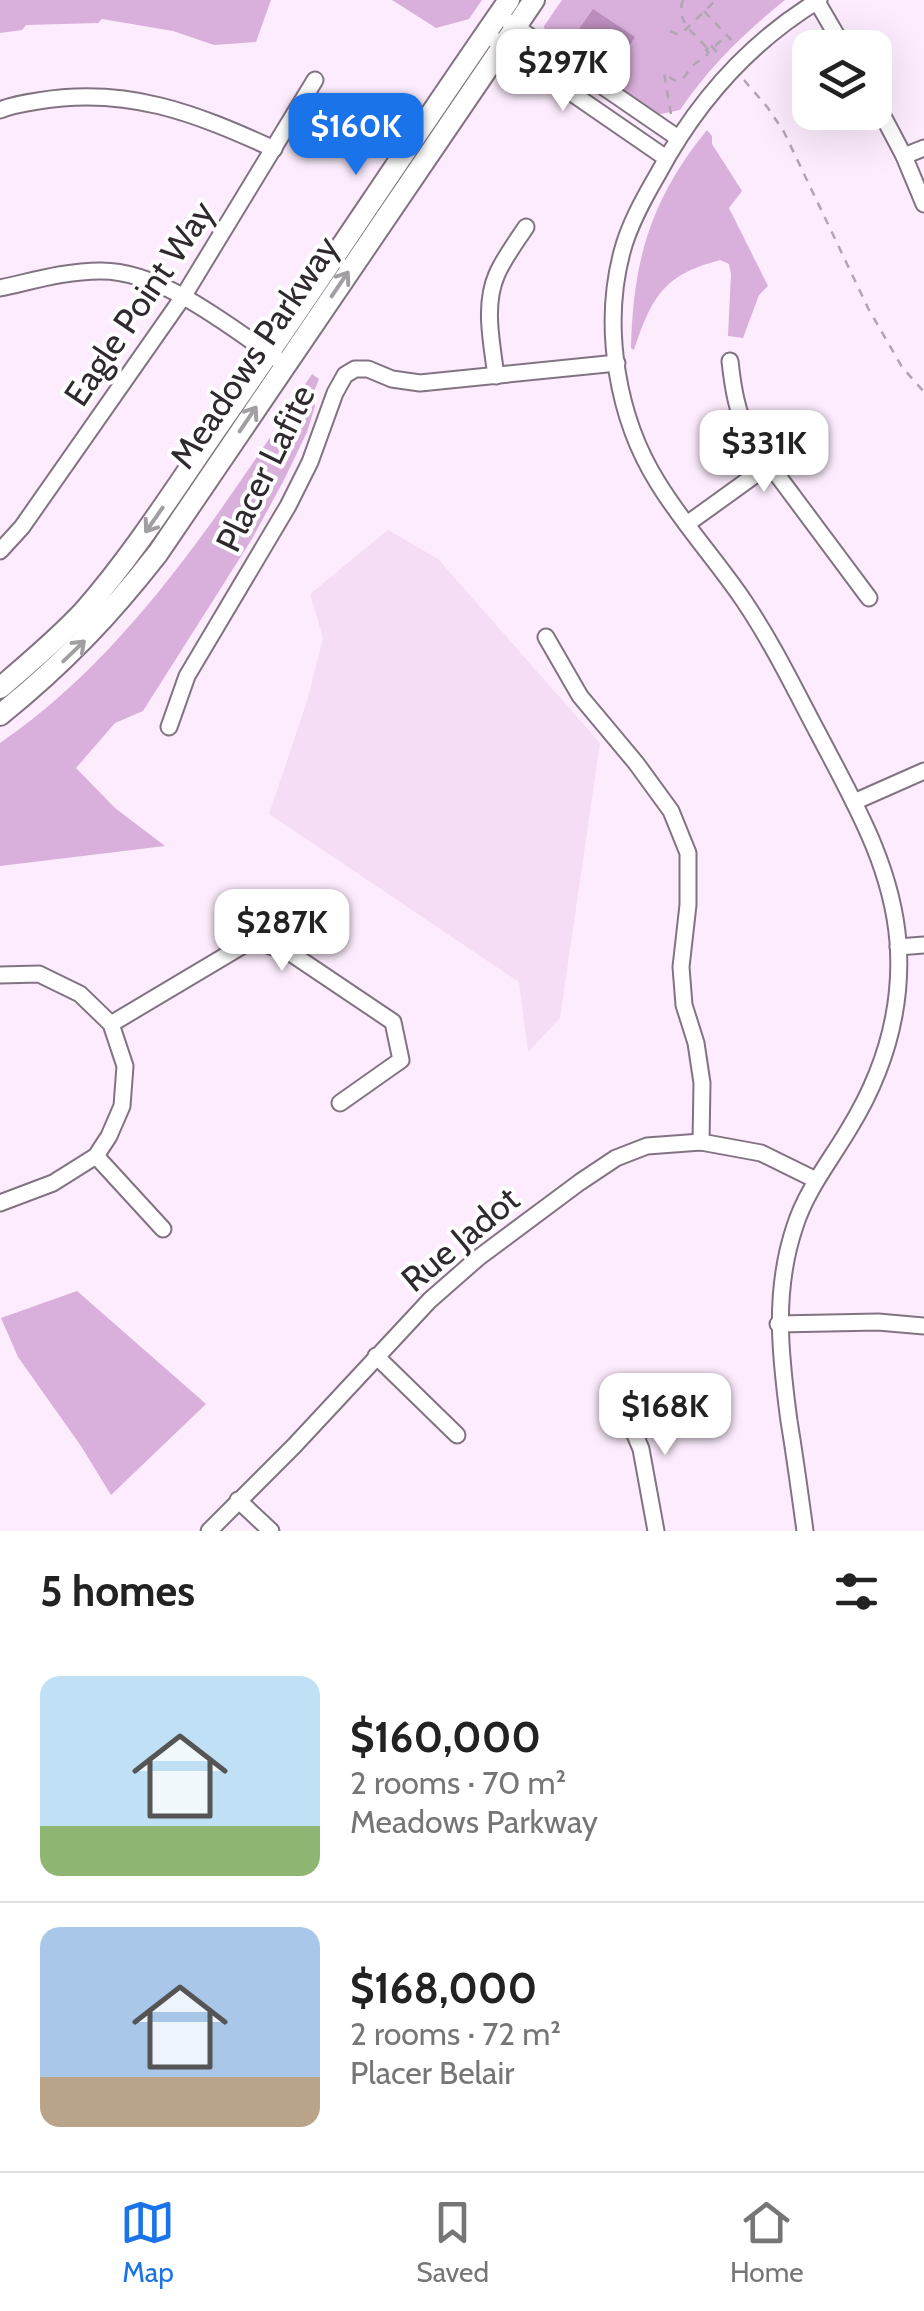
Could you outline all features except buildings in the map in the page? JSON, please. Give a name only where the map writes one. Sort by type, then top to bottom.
[{"type":"main road","name":"Meadows Parkway","points":[[0,715],[68,658],[158,553],[277,359],[508,14],[534,0]]},
{"type":"main road","name":"Meadows Parkway","points":[[0,688],[61,634],[114,574],[277,359]]},
{"type":"street","points":[[805,1531],[780,1355],[780,1290],[796,1221],[880,1068],[895,1012],[898,981],[898,947],[889,886],[876,847],[769,640],[658,483],[640,450],[627,416],[617,363],[614,303],[622,251],[640,206],[678,138],[732,69],[784,22],[817,0],[834,30]]},
{"type":"street","points":[[508,14],[678,138]]},
{"type":"street","points":[[494,39],[666,158]]},
{"type":"street","name":"Eagle Point Way","points":[[0,551],[22,527],[183,297],[315,80]]},
{"type":"street","points":[[0,110],[55,98],[98,96],[138,101],[217,123],[274,149]]},
{"type":"street","points":[[890,130],[924,204]]},
{"type":"street","points":[[904,156],[924,148]]},
{"type":"street","points":[[496,376],[490,300],[496,275],[526,227]]},
{"type":"street","points":[[0,288],[69,273],[104,271],[145,278],[183,297],[277,359]]},
{"type":"street","points":[[730,362],[734,397],[749,437],[869,598]]},
{"type":"street","name":"Placer Lafite","points":[[170,726],[187,676],[303,476],[345,375],[355,369],[368,369],[392,379],[420,383],[617,363]]},
{"type":"street","points":[[687,524],[769,464]]},
{"type":"street","points":[[546,637],[580,696],[670,811],[688,853],[688,906],[681,967],[684,1005],[696,1043],[702,1083],[701,1142]]},
{"type":"street","points":[[854,802],[924,771]]},
{"type":"street","points":[[111,1024],[252,940],[290,952],[393,1022],[401,1060],[340,1102]]},
{"type":"street","points":[[898,947],[924,946]]},
{"type":"street","points":[[0,976],[40,974],[80,994],[111,1024],[125,1066],[122,1106],[96,1156],[53,1183],[0,1203]]},
{"type":"street","name":"Rue Jadot","points":[[209,1531],[430,1300],[478,1258],[616,1158],[647,1146],[701,1142],[761,1154],[816,1180]]},
{"type":"street","points":[[96,1156],[163,1228]]},
{"type":"street","points":[[778,1324],[878,1322],[924,1326]]},
{"type":"street","points":[[376,1356],[457,1435]]},
{"type":"street","points":[[622,1400],[641,1449],[656,1531]]},
{"type":"street","points":[[238,1500],[271,1531]]},
{"type":"path","points":[[683,0],[680,14],[708,48],[708,54]]},
{"type":"path","points":[[670,31],[680,34],[716,0]]},
{"type":"path","points":[[704,11],[736,45]]},
{"type":"path","points":[[708,48],[727,35]]},
{"type":"path","points":[[714,47],[715,54]]},
{"type":"path","points":[[671,114],[664,73],[681,81],[708,54],[722,60]]},
{"type":"path","points":[[744,80],[784,132],[868,308],[902,367],[924,392]]},
{"type":"shaded area","points":[[0,0],[271,0],[256,42],[214,45],[173,31],[102,19],[98,23],[26,25],[22,30],[0,33]]},
{"type":"shaded area","points":[[392,0],[482,0],[469,19],[436,28]]},
{"type":"shaded area","points":[[562,0],[785,0],[728,51],[680,110],[656,115],[546,36],[544,26]]},
{"type":"shaded area","points":[[593,9],[635,37],[621,58],[579,29]]},
{"type":"shaded area","points":[[707,130],[742,191],[729,208],[768,286],[759,295],[743,338],[728,336],[729,264],[720,260],[685,273],[672,281],[654,302],[634,350],[631,348],[636,287],[649,232],[672,181]]},
{"type":"shaded area","points":[[312,374],[319,379],[307,432],[252,539],[143,711],[115,723],[76,768],[115,808],[165,846],[0,866],[0,743],[47,707],[134,621],[210,524]]},
{"type":"shaded area","points":[[388,530],[438,559],[600,743],[560,1018],[528,1052],[519,982],[269,814],[307,701],[323,638],[310,594]]},
{"type":"shaded area","points":[[77,1291],[206,1404],[111,1495],[18,1357],[1,1318]]}]
